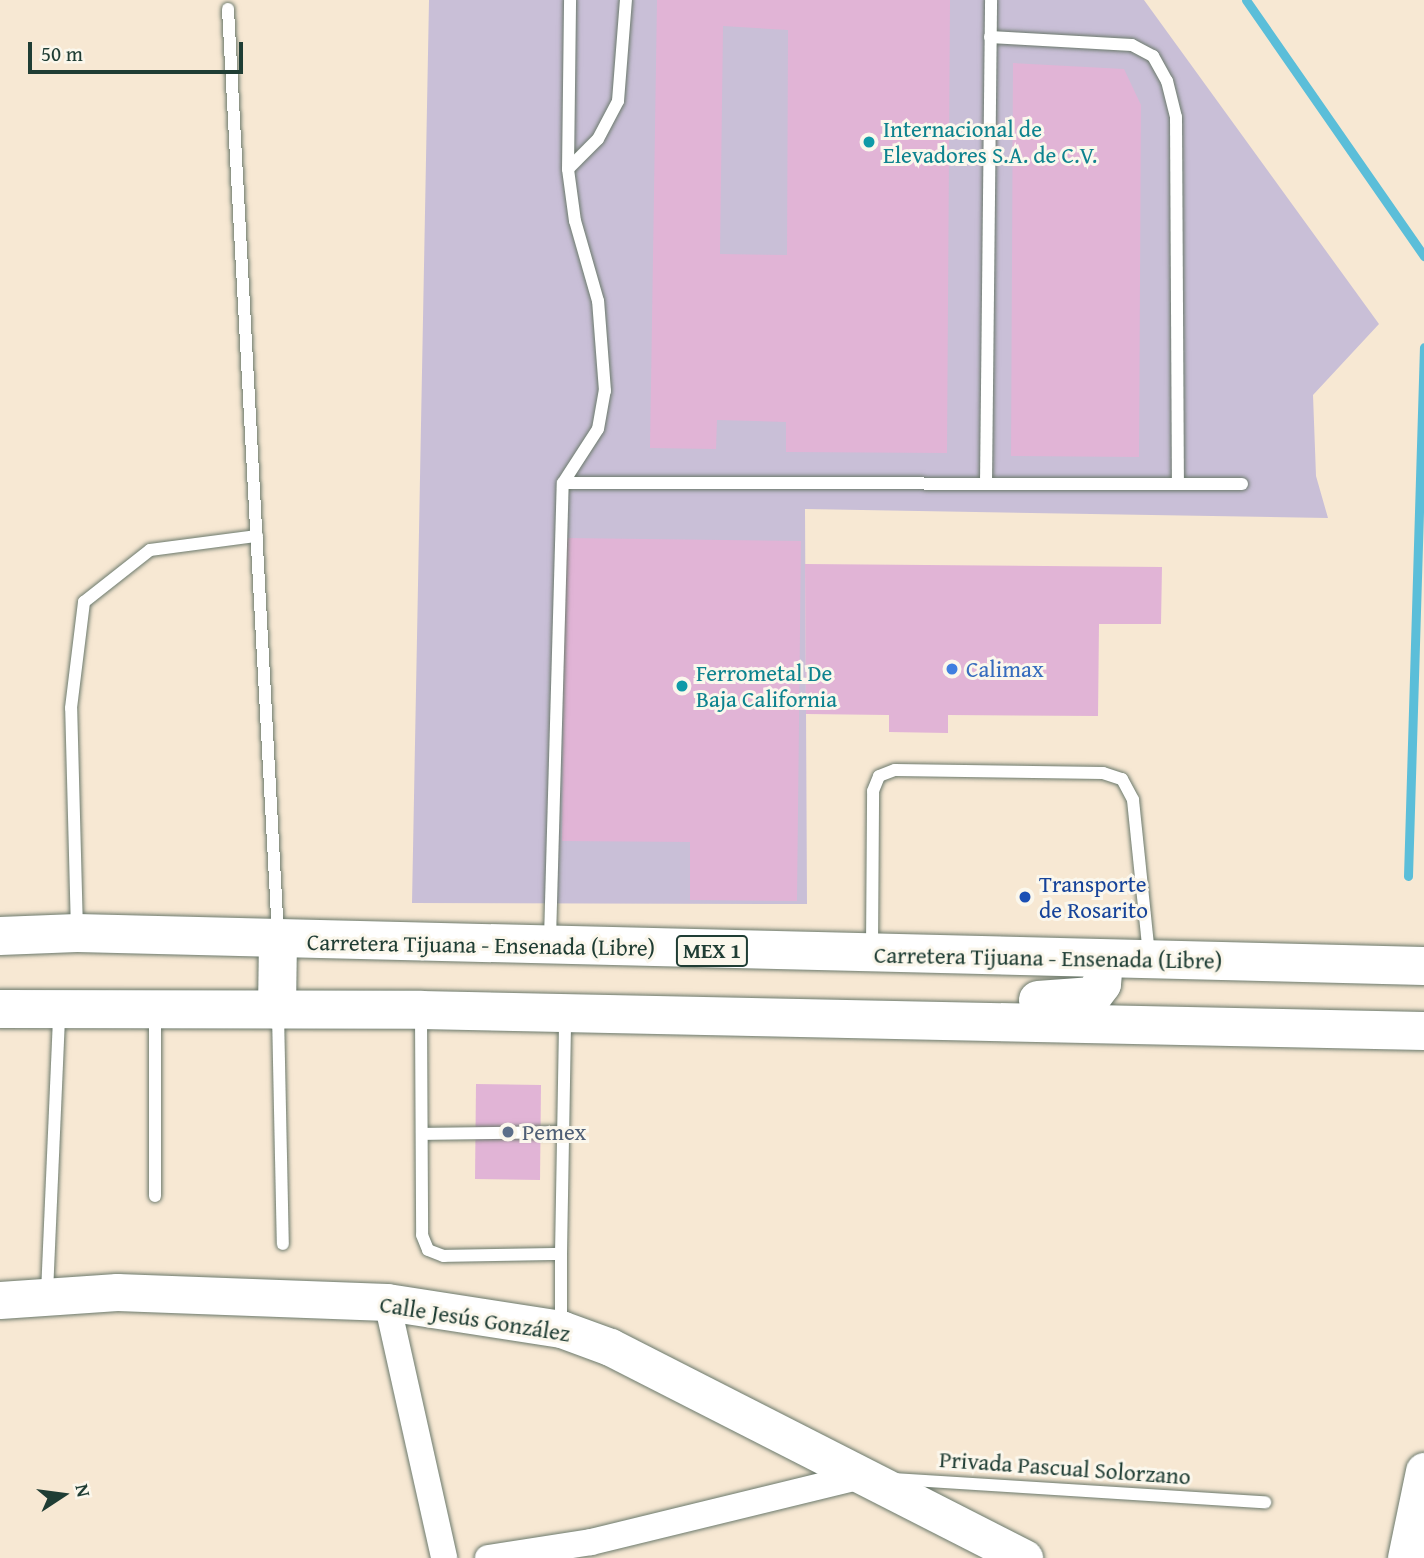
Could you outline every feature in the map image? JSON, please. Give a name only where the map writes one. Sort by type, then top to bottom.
[{"type":"highway","name":"Carretera Tijuana - Ensenada (Libre)","points":[[0,936],[77,933],[278,941],[1424,967]]},
{"type":"highway","points":[[278,941],[278,1010]]},
{"type":"highway","points":[[838,1018],[916,1001],[1087,998],[1102,984],[1104,959]]},
{"type":"highway","points":[[0,1009],[421,1010],[1424,1031]]},
{"type":"street","name":"Calle Jesús González","points":[[0,1300],[117,1292],[387,1302],[561,1329],[610,1347],[1024,1558]]},
{"type":"street","points":[[387,1302],[444,1558]]},
{"type":"street","points":[[1406,1558],[1424,1472]]},
{"type":"street","points":[[488,1558],[591,1542],[862,1476]]},
{"type":"lane","points":[[550,947],[563,483],[598,429],[605,391],[598,301],[575,221],[568,169],[570,0]]},
{"type":"lane","points":[[568,169],[598,139],[618,101],[626,0]]},
{"type":"lane","points":[[986,484],[990,0]]},
{"type":"lane","points":[[228,9],[278,941]]},
{"type":"lane","points":[[990,37],[1132,46],[1153,56],[1167,81],[1176,117],[1178,484]]},
{"type":"lane","points":[[563,483],[1242,484]]},
{"type":"lane","points":[[77,933],[71,708],[84,601],[150,551],[257,536]]},
{"type":"lane","points":[[872,954],[873,791],[879,776],[895,770],[1103,773],[1122,779],[1133,800],[1149,960]]},
{"type":"lane","points":[[47,1297],[59,1009]]},
{"type":"lane","points":[[155,1010],[155,1196]]},
{"type":"lane","points":[[278,1010],[283,1244]]},
{"type":"lane","points":[[421,1010],[422,1235],[428,1250],[444,1256],[561,1254]]},
{"type":"lane","points":[[561,1329],[565,1013]]},
{"type":"lane","points":[[422,1134],[564,1132]]},
{"type":"lane","name":"Privada Pascual Solorzano","points":[[862,1476],[1265,1502]]},
{"type":"shaded area","points":[[429,0],[1144,0],[1379,324],[1313,395],[1316,476],[1328,518],[805,509],[807,904],[412,903]]},
{"type":"building","name":"Internacional de Elevadores S.A. de C.V.","points":[[657,0],[950,0],[947,453],[786,452],[786,422],[717,420],[716,449],[650,448]],"holes":[[[723,26],[788,30],[787,255],[720,254]]]},
{"type":"building","name":"Internacional de Elevadores S.A. de C.V.","points":[[1013,63],[1124,69],[1141,105],[1139,457],[1011,456]]},
{"type":"building","name":"Ferrometal De Baja California","points":[[565,538],[801,541],[797,901],[690,900],[690,842],[562,841]]},
{"type":"building","name":"Calimax","points":[[805,564],[1162,567],[1161,624],[1099,624],[1098,716],[948,715],[948,733],[889,732],[889,715],[806,714]]},
{"type":"building","name":"Pemex","points":[[476,1084],[541,1085],[540,1180],[475,1179]]},
{"type":"waterway","points":[[1246,0],[1424,256]]},
{"type":"waterway","points":[[1408,876],[1424,347]]},
{"type":"place","name":"Internacional de Elevadores S.A. de C.V.","points":[[869,142]]},
{"type":"place","name":"Calimax","points":[[952,669]]},
{"type":"place","name":"Ferrometal De Baja California","points":[[682,686]]},
{"type":"place","name":"Transporte de Rosarito","points":[[1025,897]]},
{"type":"place","name":"Pemex","points":[[508,1132]]}]
